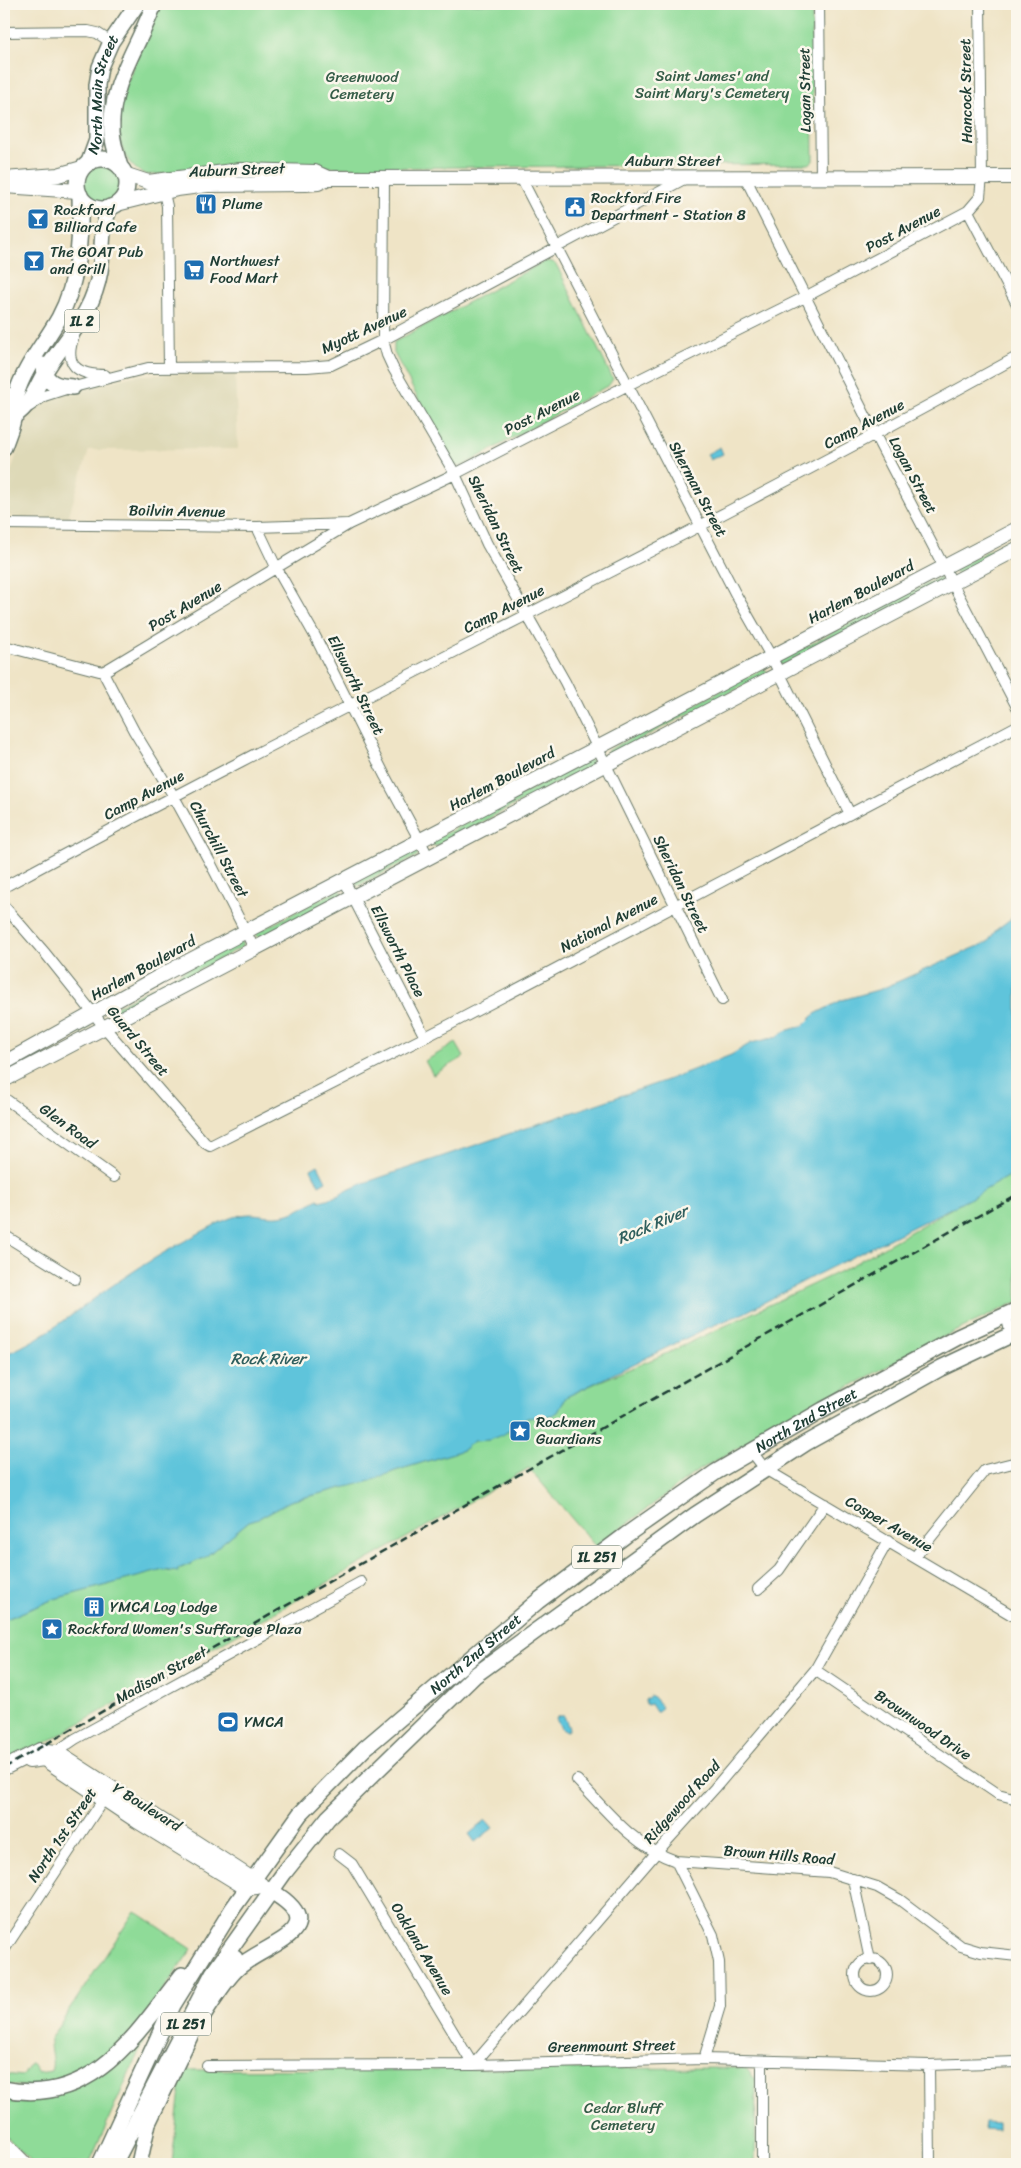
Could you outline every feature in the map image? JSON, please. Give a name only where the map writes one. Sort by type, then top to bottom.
[{"type":"main road","name":"North Main Street","points":[[86,165],[97,140],[97,85],[105,54],[137,4]]},
{"type":"main road","name":"North Main Street","points":[[122,170],[112,134],[116,93],[129,57],[142,35],[154,4]]},
{"type":"main road","points":[[105,159],[122,170],[126,190],[113,205],[94,208],[87,204],[79,193],[78,175],[86,165],[105,159]]},
{"type":"main road","name":"IL 2","points":[[20,413],[9,393],[26,373],[68,298],[77,263],[81,234],[79,193]]},
{"type":"main road","name":"IL 2","points":[[4,441],[44,375],[85,316],[100,270],[101,234],[113,205]]},
{"type":"main road","points":[[59,317],[57,329],[44,355],[44,375],[48,381],[54,384],[73,387]]},
{"type":"main road","name":"North 2nd Street","points":[[114,2164],[258,1886],[300,1814],[366,1748],[538,1601],[626,1535],[716,1472],[865,1387],[958,1337],[1012,1313]]},
{"type":"main road","name":"North 2nd Street","points":[[100,2164],[173,2005],[233,1908],[258,1886],[284,1873],[328,1818],[474,1676],[687,1520],[806,1443],[941,1368],[1015,1335]]},
{"type":"main road","points":[[192,2032],[238,1967],[288,1937],[296,1928],[298,1919],[293,1906],[258,1886]]},
{"type":"main road","points":[[139,2164],[148,2123],[202,2009],[264,1912],[258,1886]]},
{"type":"main road","points":[[4,2089],[39,2092],[67,2086],[89,2077],[118,2055],[233,1908]]},
{"type":"street","name":"Logan Street","points":[[819,4],[821,176]]},
{"type":"street","name":"Hancock Street","points":[[980,4],[982,178]]},
{"type":"street","points":[[4,32],[88,31],[97,33],[111,42]]},
{"type":"street","points":[[4,179],[58,175],[86,165]]},
{"type":"street","name":"Auburn Street","points":[[122,170],[148,182],[240,170],[315,172],[328,178],[1017,177]]},
{"type":"street","name":"Logan Street","points":[[745,176],[875,435],[1017,707]]},
{"type":"street","name":"Myott Avenue","points":[[20,413],[44,396],[119,374],[148,368],[324,366],[338,362],[383,340],[687,177]]},
{"type":"street","name":"Auburn Street","points":[[113,205],[208,185],[306,184],[318,183],[328,178]]},
{"type":"street","name":"Sheridan Street","points":[[384,178],[383,340],[387,355],[455,474],[487,544],[565,682],[722,1000]]},
{"type":"street","name":"Sherman Street","points":[[521,178],[555,247],[594,316],[700,525],[772,658],[850,814]]},
{"type":"street","points":[[982,178],[980,197],[968,211],[1017,304]]},
{"type":"street","points":[[4,186],[79,193]]},
{"type":"street","points":[[164,193],[167,206],[169,367]]},
{"type":"street","name":"Post Avenue","points":[[103,672],[349,524],[455,474],[805,297],[968,211]]},
{"type":"street","points":[[76,330],[70,350],[72,365],[82,373],[95,375],[119,374]]},
{"type":"street","name":"Camp Avenue","points":[[4,887],[173,795],[350,706],[875,435],[1017,357]]},
{"type":"street","name":"Boilvin Avenue","points":[[4,524],[257,527],[349,524]]},
{"type":"street","name":"Ellsworth Street","points":[[257,527],[277,569],[315,636],[428,856]]},
{"type":"street","name":"Harlem Boulevard","points":[[4,1063],[246,931],[1017,529]]},
{"type":"street","points":[[4,1080],[428,856],[780,675],[1017,549]]},
{"type":"street","points":[[4,646],[103,672]]},
{"type":"street","name":"Churchill Street","points":[[103,672],[134,731],[173,795],[254,948]]},
{"type":"street","name":"National Avenue","points":[[213,1145],[425,1037],[1017,726]]},
{"type":"street","name":"Ellsworth Place","points":[[344,880],[354,896],[425,1037]]},
{"type":"street","name":"Guard Street","points":[[4,906],[46,952],[105,1028],[205,1143],[213,1145]]},
{"type":"street","name":"Glen Road","points":[[4,1098],[114,1178]]},
{"type":"street","points":[[4,1235],[75,1280]]},
{"type":"street","points":[[1012,1313],[1015,1335]]},
{"type":"street","name":"Cosper Avenue","points":[[752,1452],[765,1469],[1017,1618]]},
{"type":"street","points":[[915,1557],[985,1470],[1017,1462]]},
{"type":"street","points":[[758,1589],[780,1570],[825,1504]]},
{"type":"street","name":"Ridgewood Road","points":[[473,2064],[715,1788],[815,1670],[888,1541]]},
{"type":"street","name":"Madison Street","points":[[56,1752],[75,1739],[361,1582]]},
{"type":"street","name":"Brownwood Drive","points":[[815,1670],[998,1794],[1017,1799]]},
{"type":"street","points":[[9,1765],[40,1750],[56,1752]]},
{"type":"street","name":"Y Boulevard","points":[[56,1752],[112,1787],[258,1886]]},
{"type":"street","name":"Y Boulevard","points":[[9,1765],[44,1759],[104,1800],[258,1886]]},
{"type":"street","name":"Brown Hills Road","points":[[577,1780],[631,1837],[676,1861],[829,1872],[876,1887],[900,1900],[961,1946],[981,1952],[1017,1956]]},
{"type":"street","name":"North 1st Street","points":[[4,1950],[112,1787]]},
{"type":"street","name":"Oakland Avenue","points":[[339,1854],[352,1864],[473,2064]]},
{"type":"street","points":[[676,1861],[713,1935],[719,1962],[720,2006],[704,2059]]},
{"type":"street","points":[[853,1879],[870,1960]]},
{"type":"street","name":"Greenmount Street","points":[[207,2066],[473,2064],[704,2059],[930,2065],[1017,2062]]},
{"type":"street","points":[[762,2061],[762,2164]]},
{"type":"street","points":[[930,2065],[930,2164]]},
{"type":"street","points":[[4,2143],[25,2164]]},
{"type":"street","points":[[4,2160],[9,2164]]},
{"type":"shaded area","points":[[235,373],[238,449],[89,450],[68,518],[13,517],[4,513],[4,493],[29,416],[34,408],[50,396],[138,375]]},
{"type":"green space","name":"Greenwood Cemetery","points":[[161,4],[812,4],[813,161],[809,164],[358,168],[273,165],[147,175],[130,163],[125,155],[121,145],[118,124],[121,100],[132,69]]},
{"type":"green space","points":[[101,165],[114,171],[120,184],[114,197],[101,203],[88,197],[82,184],[88,171]]},
{"type":"green space","points":[[545,261],[553,262],[557,266],[613,379],[609,385],[462,466],[456,466],[452,463],[394,353],[394,342]]},
{"type":"green space","points":[[1017,535],[1017,542],[957,573],[955,572],[955,569]]},
{"type":"green space","points":[[940,577],[942,582],[782,665],[780,663],[780,660]]},
{"type":"green space","points":[[763,669],[768,673],[606,755],[608,750]]},
{"type":"green space","points":[[591,759],[593,764],[436,846],[431,845],[433,840]]},
{"type":"green space","points":[[414,851],[418,853],[417,856],[357,886],[356,881]]},
{"type":"green space","points":[[338,890],[343,892],[341,896],[261,938],[256,936],[256,933]]},
{"type":"green space","points":[[238,942],[242,942],[242,947],[112,1016],[107,1016],[108,1011]]},
{"type":"green space","points":[[87,1023],[91,1027],[4,1073],[4,1067]]},
{"type":"green space","points":[[456,1043],[464,1057],[433,1075],[425,1061]]},
{"type":"green space","points":[[1017,1171],[1017,1302],[935,1341],[785,1421],[696,1472],[596,1547],[529,1468],[4,1768],[4,1620],[54,1599],[163,1570],[172,1572],[204,1558],[249,1521],[259,1518],[290,1501],[370,1481],[395,1471],[463,1450],[474,1441],[489,1440],[514,1429],[527,1418],[552,1415],[558,1412],[566,1397],[670,1352],[845,1269]]},
{"type":"green space","points":[[135,1911],[192,1949],[146,2014],[109,2054],[88,2070],[64,2081],[38,2086],[4,2085],[4,2074],[23,2076],[31,2063],[38,2073],[51,2071],[50,2039]]},
{"type":"green space","points":[[146,2029],[148,2031],[89,2164],[33,2164],[4,2134],[4,2094],[49,2095]]},
{"type":"green space","name":"Cedar Bluff Cemetery","points":[[746,2068],[756,2080],[755,2164],[172,2164],[182,2070]]},
{"type":"water","points":[[720,447],[723,454],[710,460],[707,454]]},
{"type":"water","name":"Rock River","points":[[1017,914],[1017,1171],[973,1197],[744,1313],[707,1328],[566,1397],[558,1412],[552,1415],[527,1418],[504,1434],[489,1440],[474,1441],[463,1450],[395,1471],[370,1481],[290,1501],[259,1518],[249,1521],[204,1558],[178,1569],[178,1572],[163,1570],[54,1599],[4,1620],[4,1355],[50,1330],[142,1266],[221,1222],[245,1214],[275,1216],[289,1214],[319,1199],[320,1201],[341,1195],[341,1193],[364,1183],[667,1080],[731,1055],[751,1043],[777,1037],[785,1031],[803,1026],[815,1014],[842,1000],[881,989],[988,942],[996,930]]},
{"type":"water","points":[[318,1165],[326,1181],[319,1185],[311,1169]]},
{"type":"water","points":[[651,1695],[662,1707],[658,1712],[656,1712],[651,1704],[647,1705],[645,1702]]},
{"type":"water","points":[[558,1716],[564,1716],[569,1728],[567,1731],[562,1730],[556,1719]]},
{"type":"water","points":[[486,1820],[493,1828],[475,1842],[469,1834]]},
{"type":"water","points":[[984,2122],[998,2123],[998,2130],[983,2129]]},
{"type":"railway","points":[[4,1768],[282,1608],[1017,1194]]},
{"type":"place","name":"Plume","points":[[206,204]]},
{"type":"place","name":"Rockford Fire Department - Station 8","points":[[575,207]]},
{"type":"place","name":"Rockford Billiard Cafe","points":[[38,219]]},
{"type":"place","name":"The GOAT Pub and Grill","points":[[34,261]]},
{"type":"place","name":"Northwest Food Mart","points":[[194,270]]},
{"type":"place","name":"Rockmen Guardians","points":[[520,1431]]},
{"type":"place","name":"YMCA Log Lodge","points":[[94,1607]]},
{"type":"place","name":"Rockford Women's Suffarage Plaza","points":[[52,1629]]},
{"type":"place","name":"YMCA","points":[[228,1722]]},
{"type":"park label","name":"Saint James' and Saint Mary's Cemetery","points":[[712,84]]}]
